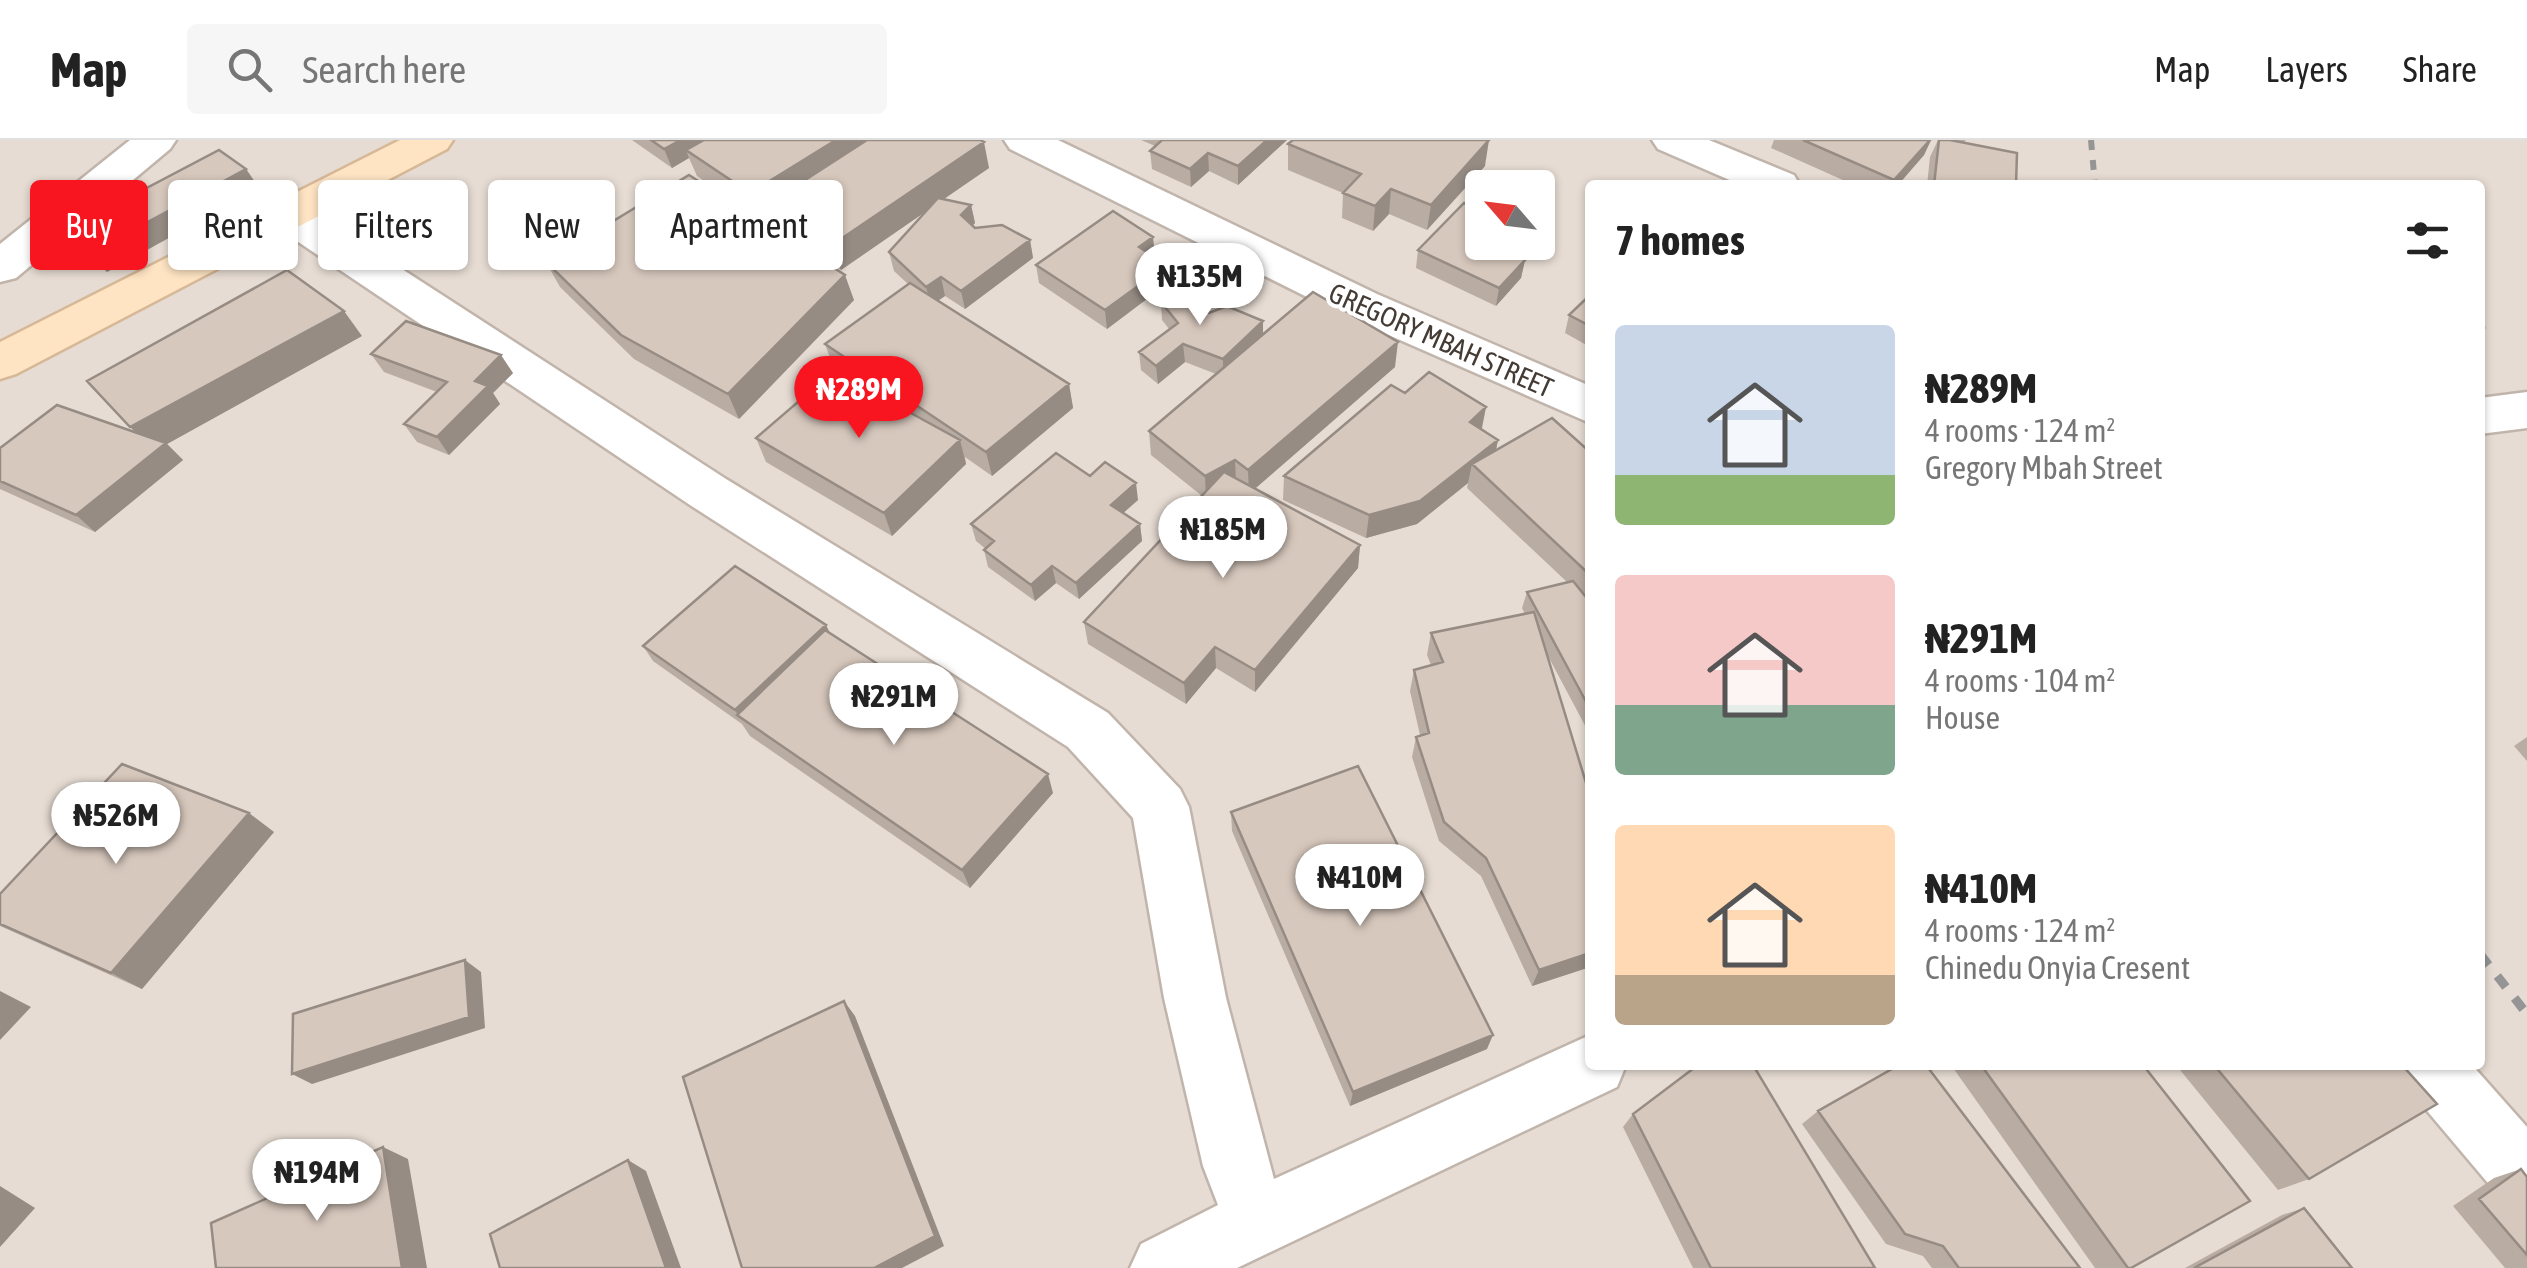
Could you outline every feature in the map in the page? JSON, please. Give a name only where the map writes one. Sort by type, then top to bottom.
[{"type":"main road","points":[[298,206],[433,140]]},
{"type":"main road","points":[[0,362],[175,270]]},
{"type":"street","points":[[0,267],[156,140]]},
{"type":"street","name":"GREGORY MBAH STREET","points":[[1024,140],[1362,305],[1585,404]]},
{"type":"street","points":[[1672,140],[1767,180]]},
{"type":"street","points":[[298,222],[708,492],[1088,730],[1160,807],[1195,998],[1236,1166],[1258,1221]]},
{"type":"street","points":[[2485,415],[2527,410]]},
{"type":"street","points":[[1166,1268],[1258,1221],[1585,1069]]},
{"type":"street","points":[[2434,1070],[2527,1177]]},
{"type":"shaded area","points":[[0,140],[2527,140],[2527,1268],[0,1268]]},
{"type":"building","points":[[651,140],[681,140],[664,149]]},
{"type":"building","points":[[704,140],[836,140],[771,180],[731,180],[686,150]]},
{"type":"building","points":[[867,140],[984,142],[843,238],[843,180],[805,180]]},
{"type":"building","points":[[1162,140],[1267,140],[1238,166],[1208,153],[1190,169],[1150,151]]},
{"type":"building","points":[[1293,140],[1489,140],[1431,205],[1391,189],[1375,206],[1343,193],[1361,174],[1288,144]]},
{"type":"building","points":[[1803,140],[1930,140],[1894,180]]},
{"type":"building","points":[[1939,140],[2017,153],[2016,180],[1935,180]]},
{"type":"building","points":[[219,150],[246,169],[226,180],[168,180],[168,211],[148,222],[148,187]]},
{"type":"building","points":[[938,198],[971,205],[961,215],[975,228],[1002,225],[1030,240],[961,291],[941,277],[926,287],[889,252]]},
{"type":"building","points":[[1464,203],[1465,260],[1525,260],[1499,288],[1418,250]]},
{"type":"building","points":[[635,208],[635,270],[837,270],[845,275],[728,394],[621,335],[554,270],[615,270],[615,220]]},
{"type":"building","points":[[1113,211],[1153,237],[1139,247],[1167,265],[1105,310],[1036,265]]},
{"type":"building","points":[[287,270],[344,311],[130,427],[87,381]]},
{"type":"building","points":[[910,283],[1069,384],[986,452],[825,344]]},
{"type":"building","points":[[1185,286],[1205,295],[1192,306],[1209,313],[1227,306],[1263,321],[1223,359],[1183,344],[1156,366],[1139,352],[1178,323],[1161,302]]},
{"type":"building","points":[[1313,292],[1398,342],[1248,470],[1235,460],[1205,476],[1149,431]]},
{"type":"building","points":[[1585,300],[1585,323],[1569,315]]},
{"type":"building","points":[[406,321],[501,355],[475,381],[488,386],[437,437],[404,424],[447,382],[371,354]]},
{"type":"building","points":[[834,371],[960,440],[884,513],[756,438]]},
{"type":"building","points":[[1429,372],[1486,407],[1470,422],[1498,440],[1420,501],[1369,515],[1284,476],[1391,385],[1405,393]]},
{"type":"building","points":[[57,405],[166,443],[76,515],[0,481],[0,448]]},
{"type":"building","points":[[1552,418],[1585,448],[1585,570],[1472,464]]},
{"type":"building","points":[[1056,453],[1090,476],[1105,462],[1136,483],[1111,505],[1140,524],[1076,583],[1052,566],[1031,585],[984,550],[994,541],[971,524]]},
{"type":"building","points":[[1224,472],[1360,545],[1255,670],[1215,647],[1184,683],[1084,622]]},
{"type":"building","points":[[735,566],[826,625],[735,710],[643,646]]},
{"type":"building","points":[[1573,581],[1585,596],[1585,700],[1527,592]]},
{"type":"building","points":[[1534,612],[1585,780],[1585,955],[1539,970],[1486,858],[1444,822],[1416,737],[1429,733],[1414,670],[1443,662],[1431,633]]},
{"type":"building","points":[[825,630],[1048,774],[962,870],[737,715]]},
{"type":"building","points":[[122,764],[249,813],[111,973],[0,924],[0,894]]},
{"type":"building","points":[[1358,766],[1493,1035],[1353,1092],[1231,812]]},
{"type":"building","points":[[465,960],[469,1017],[292,1074],[293,1014]]},
{"type":"building","points":[[844,1001],[935,1236],[874,1268],[742,1268],[683,1077]]},
{"type":"building","points":[[1691,1070],[1756,1070],[1875,1268],[1711,1268],[1633,1114]]},
{"type":"building","points":[[1890,1070],[1930,1070],[2080,1268],[1959,1268],[1943,1246],[1905,1234],[1818,1111]]},
{"type":"building","points":[[1985,1070],[2147,1070],[2250,1201],[2128,1268]]},
{"type":"building","points":[[2218,1070],[2406,1070],[2437,1104],[2309,1179]]},
{"type":"building","points":[[383,1147],[402,1268],[216,1268],[211,1223]]},
{"type":"building","points":[[628,1160],[666,1268],[500,1268],[490,1234]]},
{"type":"building","points":[[2521,1169],[2527,1177],[2527,1255],[2479,1199]]},
{"type":"building","points":[[2304,1208],[2352,1268],[2194,1268]]},
{"type":"railway","points":[[2091,140],[2095,180]]},
{"type":"railway","points":[[2485,960],[2527,1014]]}]
